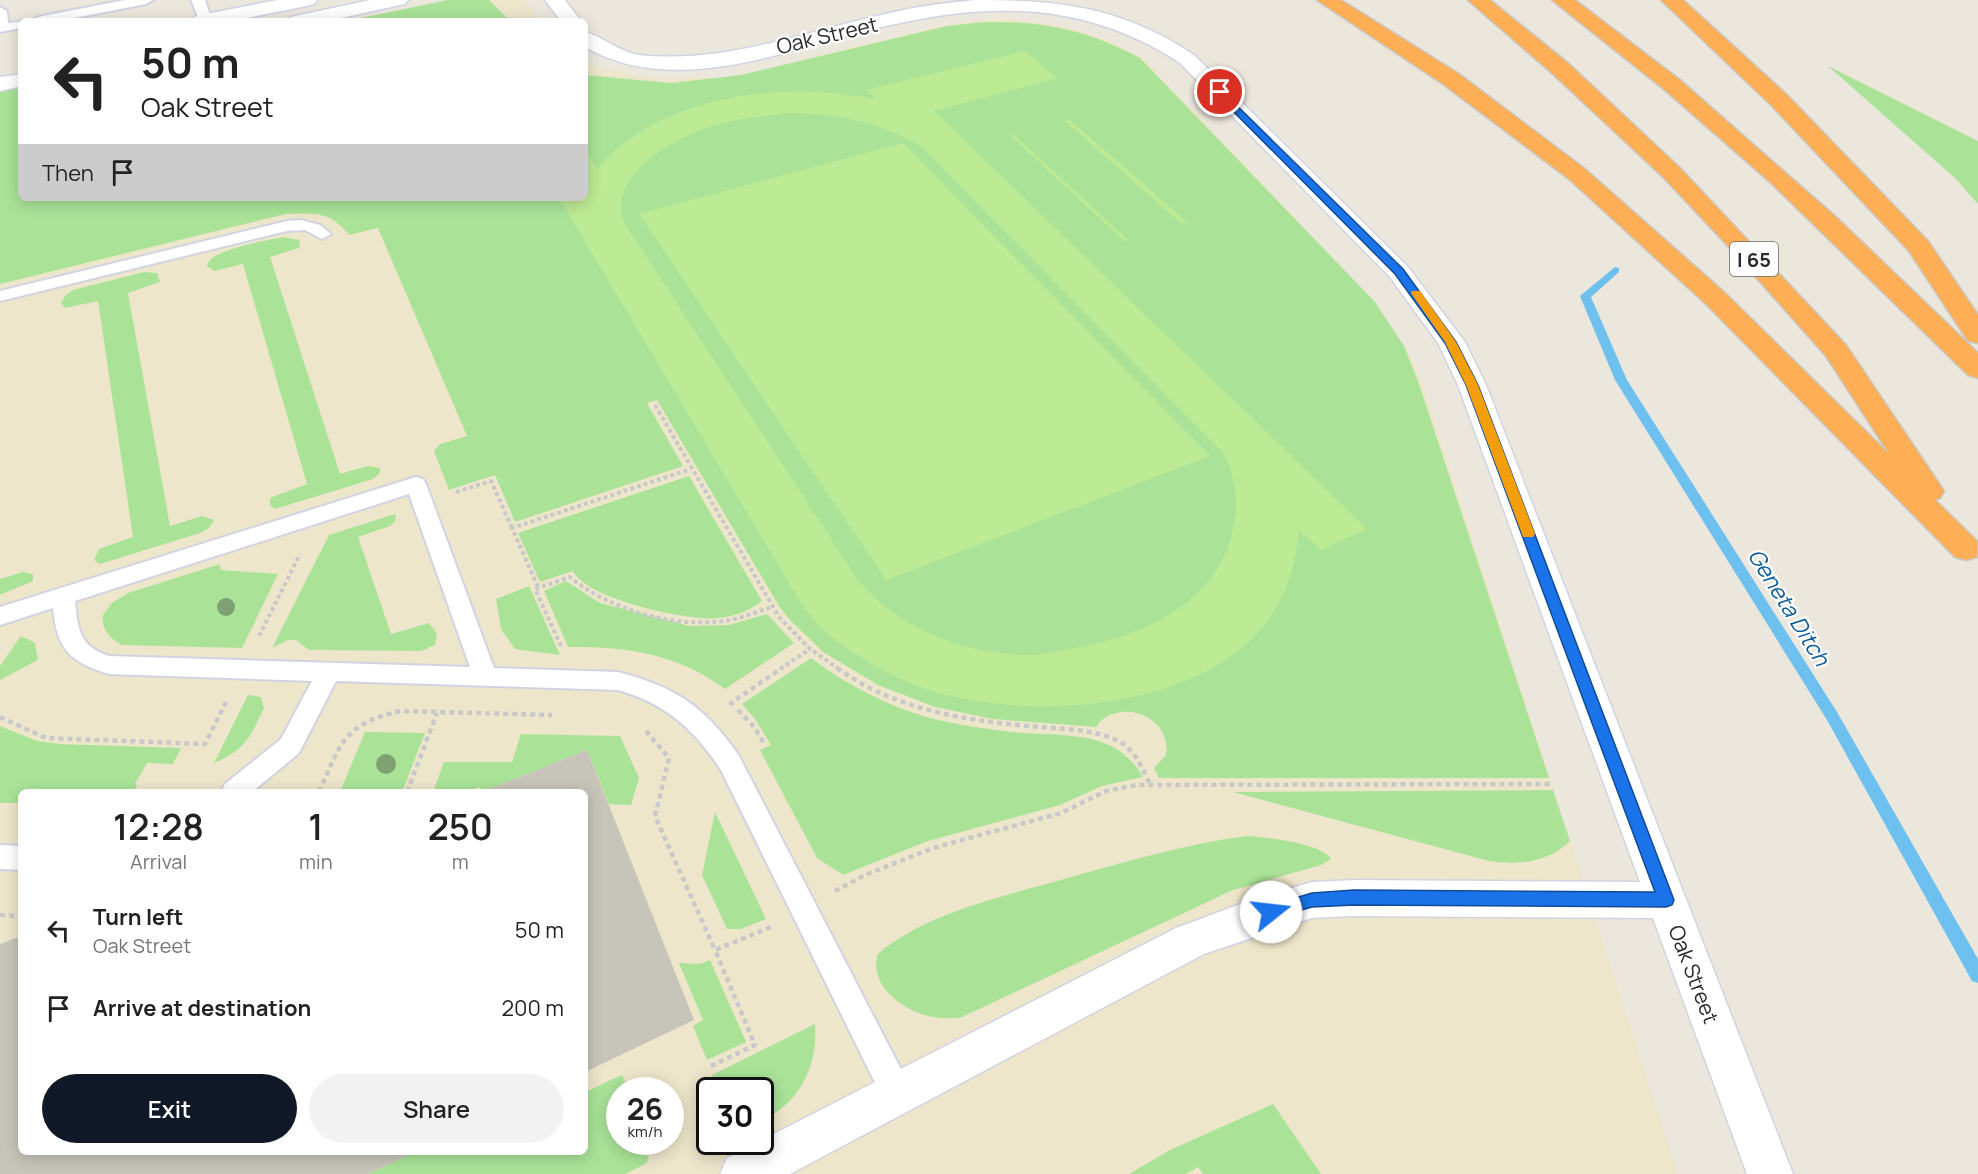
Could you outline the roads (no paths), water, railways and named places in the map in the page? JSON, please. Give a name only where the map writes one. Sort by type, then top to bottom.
[{"type":"highway","points":[[1327,0],[1451,79],[1587,183],[1715,298],[1972,557]]},
{"type":"highway","name":"I 65","points":[[1478,0],[1561,69],[1672,173],[1836,351],[1972,557]]},
{"type":"highway","points":[[1562,0],[1684,95],[1791,186],[1852,242],[1978,369]]},
{"type":"highway","points":[[1671,0],[1779,100],[1919,246],[1978,335]]},
{"type":"street","points":[[219,18],[307,0]]},
{"type":"street","points":[[312,18],[398,0]]},
{"type":"street","points":[[555,0],[569,18]]},
{"type":"street","name":"Oak Street","points":[[588,41],[609,52],[639,61],[687,62],[738,56],[915,14],[968,6],[1016,6],[1064,9],[1109,19],[1153,37],[1187,59],[1399,272],[1450,342],[1472,385],[1770,1174]]},
{"type":"street","points":[[0,84],[18,81]]},
{"type":"street","points":[[743,1174],[1191,941],[1251,918],[1312,900],[1354,898],[1666,900]]},
{"type":"lane","points":[[51,18],[122,2],[146,0]]},
{"type":"lane","points":[[198,0],[203,18]]},
{"type":"lane","points":[[0,12],[2,28],[18,25]]},
{"type":"lane","points":[[0,296],[287,225],[314,227],[322,234]]},
{"type":"lane","points":[[0,615],[416,484],[485,677]]},
{"type":"lane","points":[[63,596],[65,624],[72,640],[82,654],[109,665],[618,681],[651,689],[683,708],[712,733],[730,763],[897,1094]]},
{"type":"lane","points":[[238,789],[290,746],[329,672]]},
{"type":"lane","points":[[0,857],[18,858]]},
{"type":"waterway","name":"Geneta Ditch","points":[[1615,270],[1585,296],[1621,380],[1832,716],[1978,975]]}]
